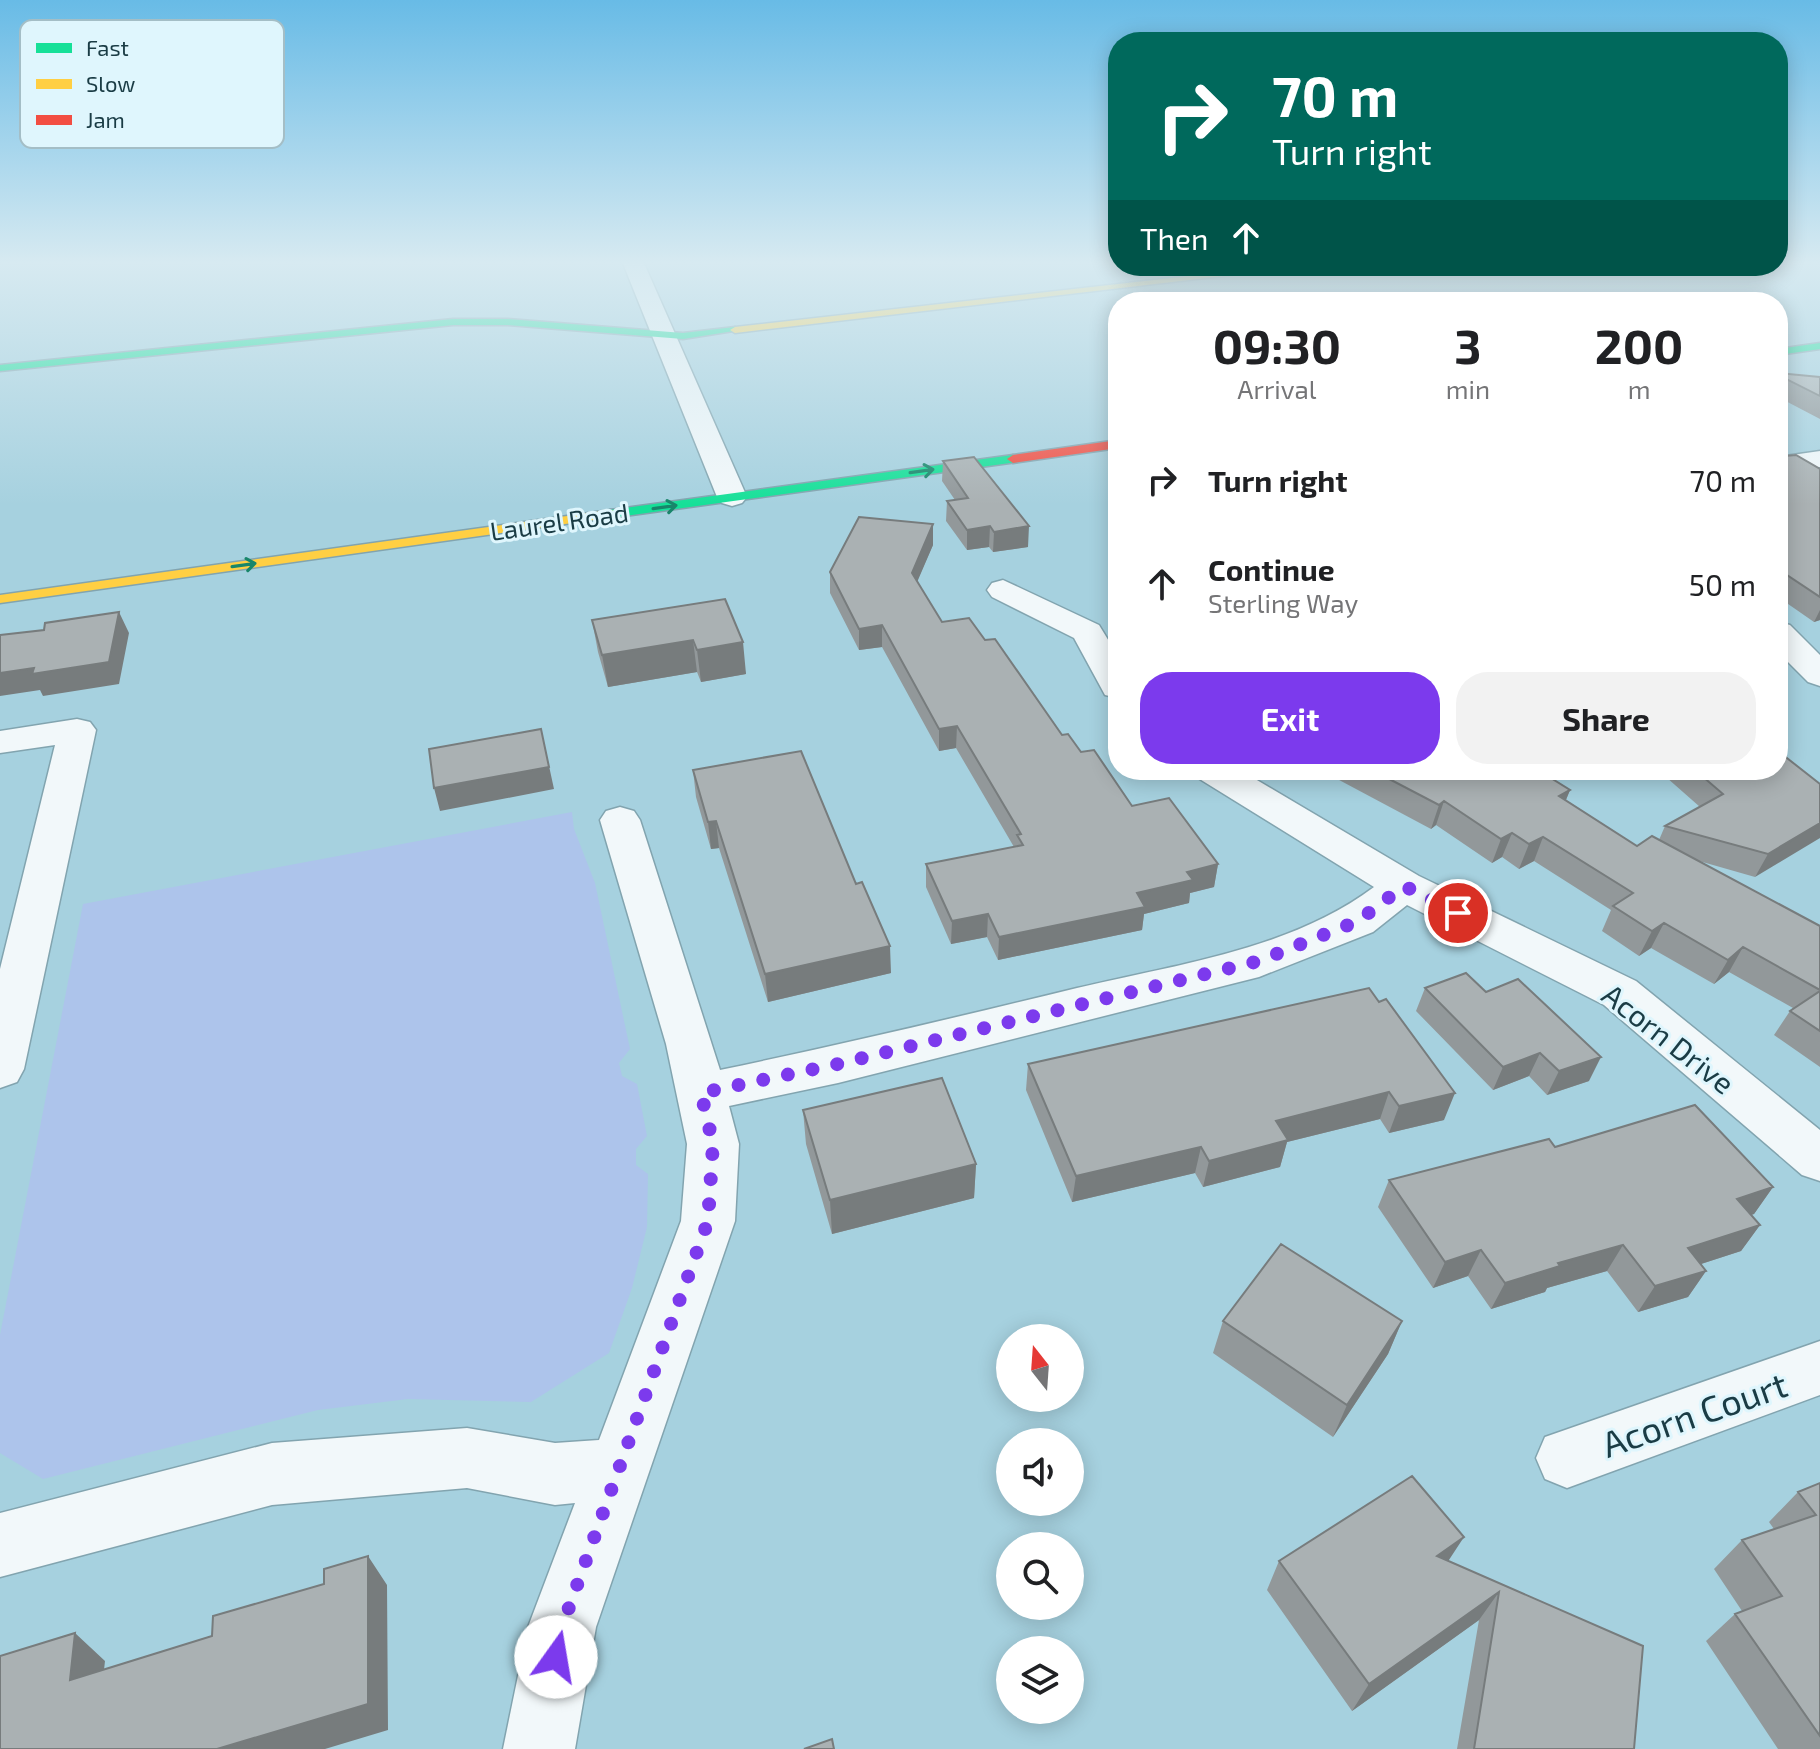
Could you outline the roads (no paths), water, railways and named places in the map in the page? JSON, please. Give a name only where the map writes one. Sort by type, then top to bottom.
[{"type":"street","points":[[0,368],[250,343]]},
{"type":"street","points":[[665,343],[723,478]]},
{"type":"street","points":[[1788,351],[1820,346]]},
{"type":"street","name":"Laurel Road","points":[[0,599],[723,478],[1108,445]]},
{"type":"street","points":[[1788,464],[1820,459]]},
{"type":"street","points":[[61,591],[132,571],[197,561],[209,555]]},
{"type":"street","points":[[1003,590],[1102,630],[1108,651]]},
{"type":"street","points":[[1788,642],[1820,675]]},
{"type":"street","points":[[0,742],[77,730],[3,1046]]},
{"type":"street","name":"Acorn Drive","points":[[1229,780],[1404,886],[1620,993],[1820,1160]]},
{"type":"street","points":[[539,1749],[562,1627],[708,1221],[713,1144],[690,1044],[620,820]]},
{"type":"street","points":[[701,1093],[1259,961],[1358,921],[1404,886]]},
{"type":"street","name":"Acorn Court","points":[[1567,1458],[1820,1368]]},
{"type":"street","points":[[0,1545],[272,1474],[467,1458],[555,1474],[618,1469]]}]
